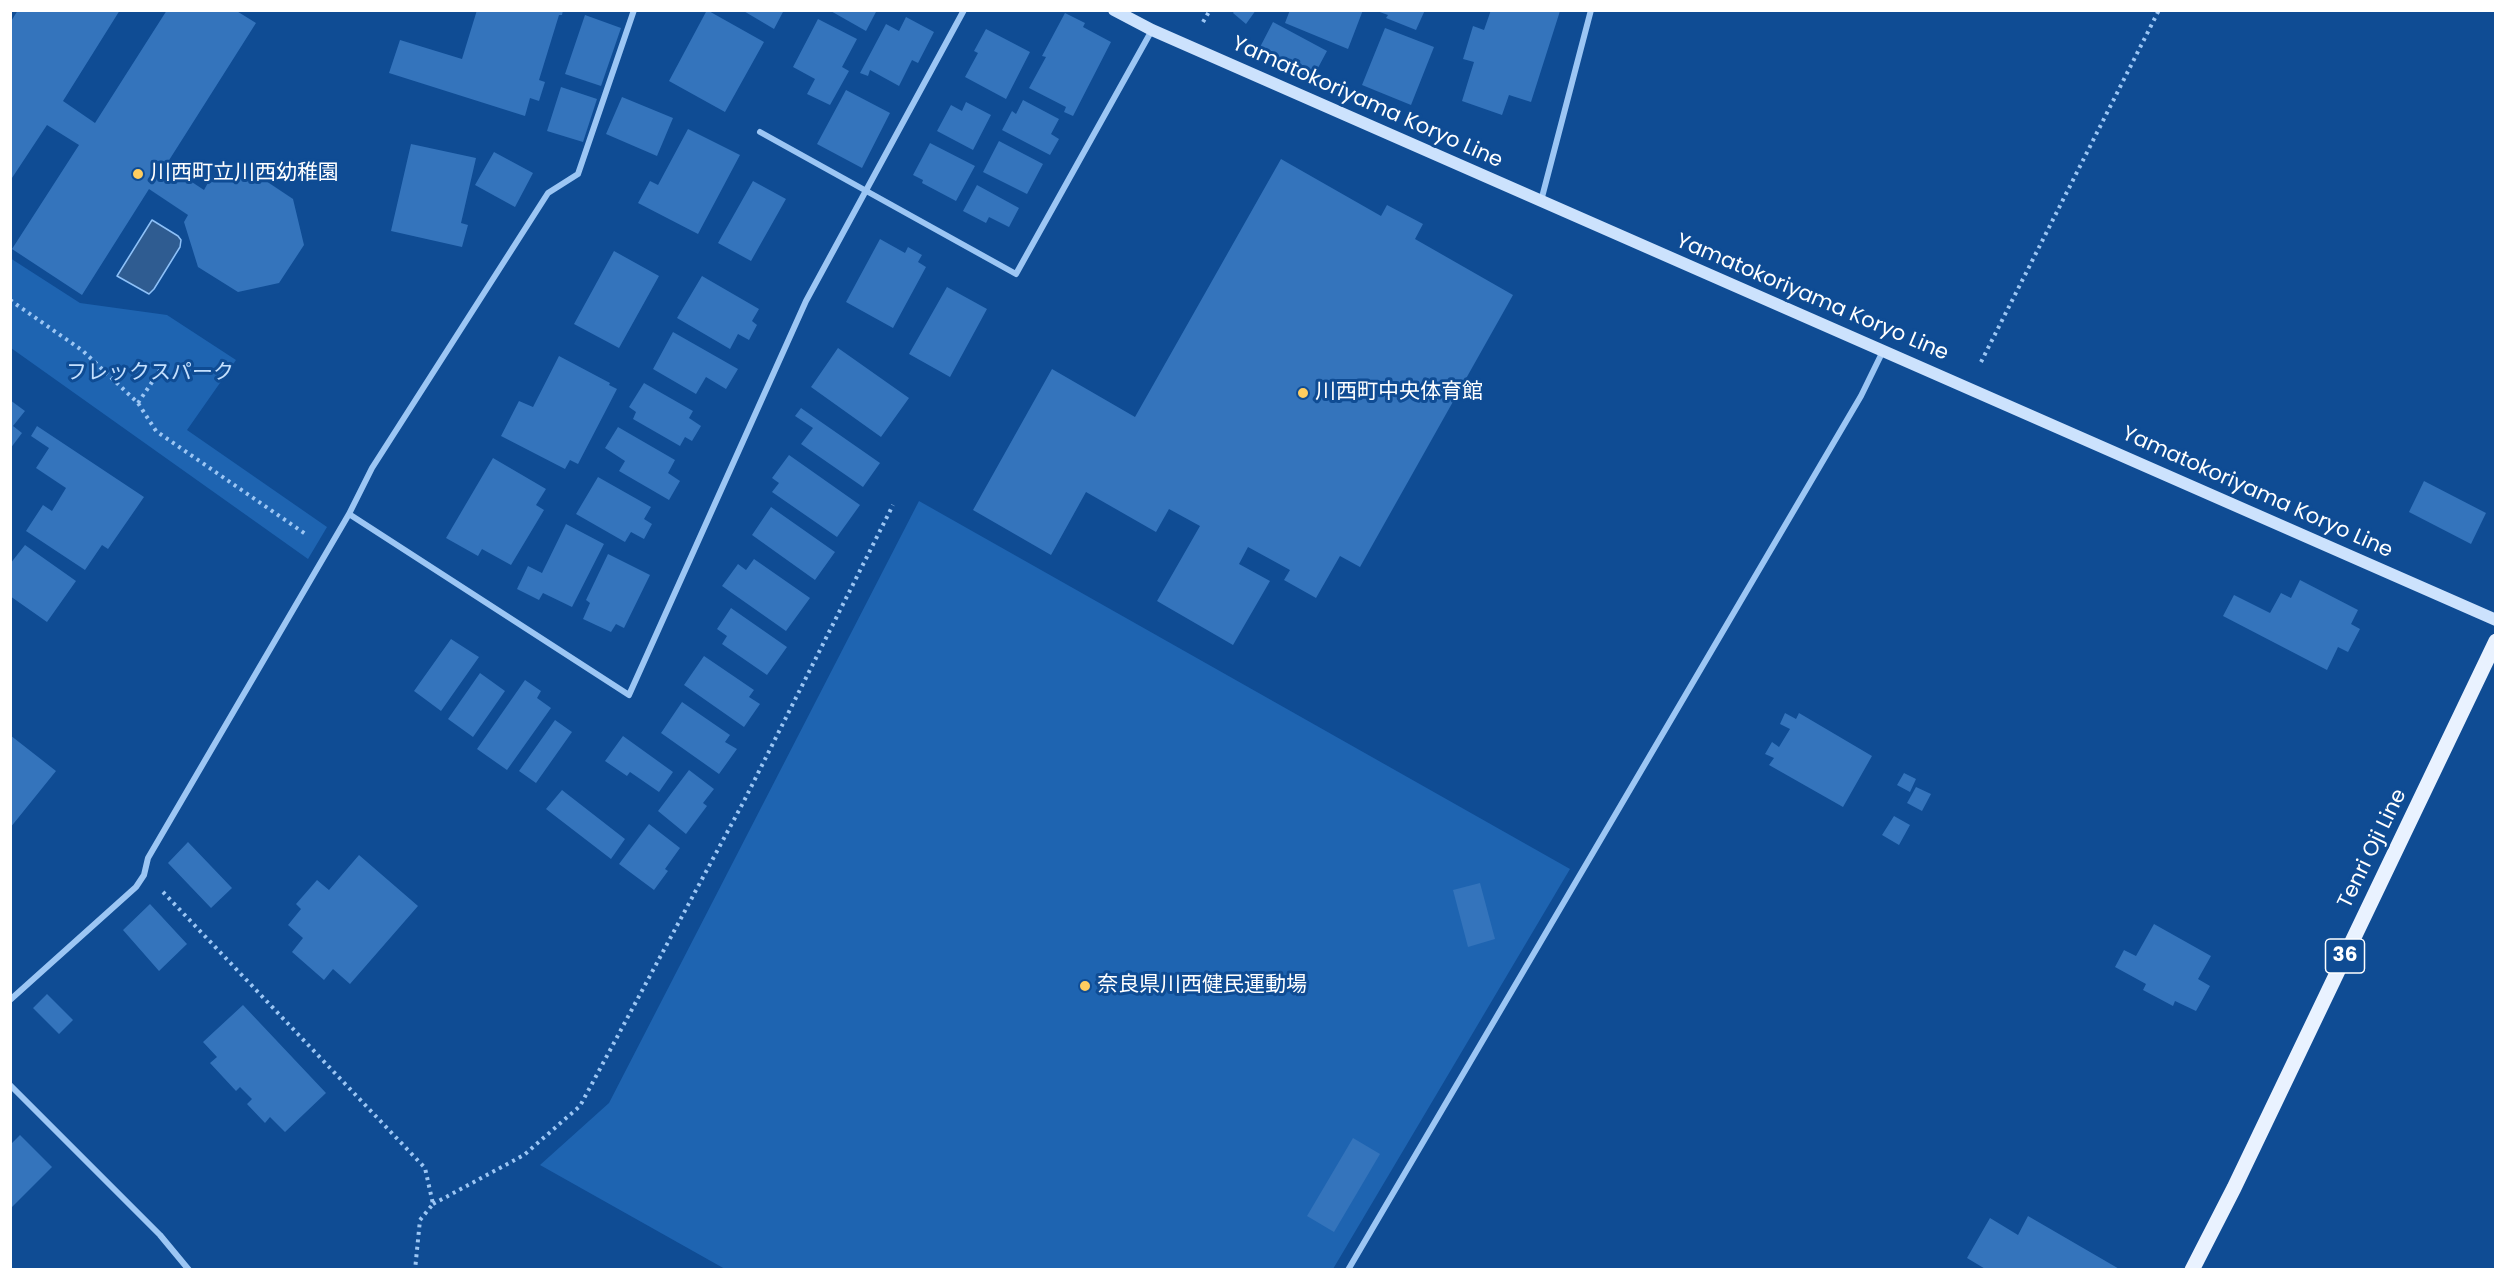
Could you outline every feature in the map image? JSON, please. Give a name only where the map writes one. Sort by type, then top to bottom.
[{"type":"main road","name":"Yamatokoriyama Koryo Line","points":[[1114,10],[1152,30],[1541,202],[1969,387],[2496,620]]},
{"type":"main road","name":"Tenri Oji Line","points":[[2192,1269],[2234,1188],[2496,641]]},
{"type":"street","points":[[10,1000],[136,887],[144,875],[147,858],[349,514],[372,468],[548,193],[578,174],[634,10]]},
{"type":"street","points":[[349,514],[629,695],[806,301],[964,10]]},
{"type":"street","points":[[1541,202],[1591,10]]},
{"type":"street","points":[[760,132],[1016,274],[1152,30]]},
{"type":"street","points":[[1348,1269],[1861,396],[1883,350]]},
{"type":"street","points":[[10,1085],[160,1235],[189,1269]]},
{"type":"path","points":[[1969,387],[2159,10]]},
{"type":"path","points":[[10,300],[82,351],[138,403],[156,431],[327,549]]},
{"type":"path","points":[[138,403],[162,367]]},
{"type":"path","points":[[415,1269],[420,1220],[433,1204],[524,1155],[580,1106],[744,801],[893,506]]},
{"type":"path","points":[[144,875],[425,1168],[433,1204]]},
{"type":"green space","name":"フレックスパーク","points":[[10,258],[80,303],[167,315],[236,360],[187,430],[327,527],[308,559],[11,348]]},
{"type":"green space","name":"奈良県川西健民運動場","points":[[919,501],[1570,869],[1333,1269],[725,1269],[540,1165],[609,1103]]},
{"type":"shaded area","points":[[152,220],[181,240],[180,247],[149,294],[117,276]]},
{"type":"building","name":"川西町立川西幼稚園","points":[[18,10],[120,10],[63,101],[95,123],[167,10],[235,10],[256,23],[166,165],[204,190],[209,181],[254,173],[293,199],[304,245],[279,283],[238,292],[198,267],[184,222],[188,215],[149,189],[82,295],[12,249],[79,145],[47,125],[10,181],[10,23]]},
{"type":"building","points":[[477,10],[563,10],[562,15],[559,15],[539,80],[545,82],[539,101],[530,98],[525,116],[389,73],[400,40],[462,59]]},
{"type":"building","points":[[707,10],[764,42],[725,112],[669,81]]},
{"type":"building","points":[[742,10],[784,10],[774,29]]},
{"type":"building","points":[[829,10],[877,10],[866,31]]},
{"type":"building","points":[[1235,10],[1256,10],[1246,24],[1233,13]]},
{"type":"building","points":[[1290,10],[1363,10],[1348,49],[1285,23]]},
{"type":"building","points":[[1425,10],[1416,30],[1386,18],[1388,15],[1377,11]]},
{"type":"building","points":[[1491,10],[1560,11],[1531,102],[1509,95],[1502,115],[1462,101],[1474,62],[1463,59],[1473,26],[1484,30]]},
{"type":"building","points":[[1065,13],[1085,23],[1083,27],[1111,42],[1073,116],[1064,112],[1066,107],[1029,88],[1046,57],[1042,56]]},
{"type":"building","points":[[585,15],[621,28],[601,86],[565,74]]},
{"type":"building","points":[[906,17],[934,32],[918,63],[912,60],[899,86],[870,70],[868,76],[860,73],[886,24],[899,31]]},
{"type":"building","points":[[818,19],[857,39],[842,67],[849,71],[830,105],[807,94],[815,79],[793,67]]},
{"type":"building","points":[[1273,22],[1327,51],[1312,79],[1258,51]]},
{"type":"building","points":[[1385,28],[1434,47],[1411,105],[1362,85]]},
{"type":"building","points":[[986,29],[1030,52],[1006,99],[965,77],[978,53],[974,51]]},
{"type":"building","points":[[561,87],[597,99],[583,142],[547,131]]},
{"type":"building","points":[[846,90],[890,113],[862,168],[817,144]]},
{"type":"building","points":[[622,97],[673,118],[657,156],[606,134]]},
{"type":"building","points":[[1023,100],[1059,119],[1051,134],[1059,139],[1050,155],[1002,130],[1012,111],[1016,114]]},
{"type":"building","points":[[966,102],[991,115],[973,150],[937,131],[951,105],[962,111]]},
{"type":"building","points":[[688,129],[740,155],[698,234],[638,203],[650,181],[658,185]]},
{"type":"building","points":[[999,141],[1043,164],[1027,194],[983,172]]},
{"type":"building","points":[[930,143],[975,166],[956,201],[922,183],[923,180],[913,175]]},
{"type":"building","points":[[411,144],[476,158],[461,223],[468,225],[462,247],[391,231]]},
{"type":"building","points":[[494,152],[533,173],[515,207],[475,185]]},
{"type":"building","name":"川西町中央体育館","points":[[1281,159],[1381,216],[1387,205],[1423,224],[1415,239],[1513,295],[1360,567],[1340,556],[1316,598],[1284,580],[1290,570],[1248,547],[1239,564],[1270,581],[1233,645],[1157,601],[1200,526],[1169,509],[1156,532],[1086,492],[1051,555],[973,510],[1052,369],[1135,417]]},
{"type":"building","points":[[753,181],[786,199],[751,261],[718,243]]},
{"type":"building","points":[[977,185],[1019,208],[1009,227],[989,217],[986,223],[963,211]]},
{"type":"building","points":[[880,239],[905,253],[908,247],[922,255],[918,262],[926,267],[893,328],[846,302]]},
{"type":"building","points":[[614,251],[659,276],[619,348],[574,324]]},
{"type":"building","points":[[702,276],[759,309],[752,321],[757,325],[749,340],[738,334],[730,349],[677,318]]},
{"type":"building","points":[[947,287],[987,309],[950,377],[909,354]]},
{"type":"building","points":[[673,332],[738,369],[726,389],[706,377],[696,394],[653,369]]},
{"type":"building","points":[[838,348],[909,398],[881,437],[811,387]]},
{"type":"building","points":[[559,356],[617,389],[578,464],[570,460],[565,469],[501,436],[519,401],[533,407]]},
{"type":"building","points":[[644,383],[693,411],[689,418],[701,426],[692,441],[685,437],[680,446],[633,419],[636,412],[629,407]]},
{"type":"building","points":[[10,400],[25,411],[13,426],[22,433],[10,449]]},
{"type":"building","points":[[801,408],[880,463],[863,487],[801,444],[813,428],[795,416]]},
{"type":"building","points":[[37,426],[144,497],[108,549],[102,545],[85,570],[26,531],[43,505],[52,511],[66,488],[36,468],[49,448],[31,436]]},
{"type":"building","points":[[618,427],[675,460],[668,473],[680,481],[669,500],[619,471],[625,461],[605,448]]},
{"type":"building","points":[[789,455],[860,505],[837,537],[772,492],[779,483],[772,478]]},
{"type":"building","points":[[493,458],[546,489],[536,505],[544,510],[511,565],[482,549],[478,556],[446,538]]},
{"type":"building","points":[[598,477],[651,507],[644,519],[652,524],[644,539],[631,532],[625,542],[576,514]]},
{"type":"building","points":[[2424,481],[2486,513],[2471,544],[2409,512]]},
{"type":"building","points":[[771,507],[835,552],[815,580],[752,535]]},
{"type":"building","points":[[566,524],[604,544],[572,607],[543,593],[539,600],[517,589],[528,566],[542,573]]},
{"type":"building","points":[[25,545],[76,581],[47,622],[10,596],[10,564]]},
{"type":"building","points":[[608,554],[650,575],[624,628],[616,624],[611,632],[583,619],[590,603],[586,600]]},
{"type":"building","points":[[754,559],[810,598],[786,631],[722,586],[738,564],[746,570]]},
{"type":"building","points":[[2300,580],[2358,610],[2351,624],[2360,629],[2348,652],[2338,647],[2327,670],[2223,616],[2234,595],[2270,613],[2281,593],[2291,598]]},
{"type":"building","points":[[731,608],[787,647],[767,675],[722,644],[727,636],[717,629]]},
{"type":"building","points":[[451,639],[479,657],[441,711],[414,691]]},
{"type":"building","points":[[704,656],[754,690],[749,697],[760,704],[744,727],[684,685]]},
{"type":"building","points":[[480,673],[505,691],[473,737],[448,719]]},
{"type":"building","points":[[525,680],[541,691],[537,698],[551,708],[507,770],[477,749]]},
{"type":"building","points":[[682,702],[730,735],[725,742],[737,749],[719,774],[661,733]]},
{"type":"building","points":[[1785,713],[1796,719],[1799,713],[1872,756],[1843,807],[1769,765],[1774,758],[1765,754],[1772,742],[1779,747],[1790,729],[1780,724]]},
{"type":"building","points":[[555,720],[572,732],[536,783],[519,771]]},
{"type":"building","points":[[10,735],[56,771],[10,828]]},
{"type":"building","points":[[623,736],[673,772],[659,792],[630,772],[627,776],[605,761]]},
{"type":"building","points":[[689,770],[714,789],[703,803],[707,806],[686,834],[658,811]]},
{"type":"building","points":[[1904,773],[1916,779],[1910,792],[1897,785]]},
{"type":"building","points":[[1916,787],[1931,794],[1922,811],[1907,803]]},
{"type":"building","points":[[562,790],[625,839],[611,859],[546,809]]},
{"type":"building","points":[[1894,816],[1910,825],[1899,845],[1882,835]]},
{"type":"building","points":[[649,824],[680,848],[665,869],[668,871],[654,890],[619,864]]},
{"type":"building","points":[[188,842],[232,888],[211,908],[168,863]]},
{"type":"building","points":[[359,855],[418,906],[350,984],[333,969],[324,980],[292,952],[303,938],[288,925],[301,909],[296,904],[317,880],[329,890]]},
{"type":"building","points":[[1480,883],[1495,939],[1468,947],[1453,890]]},
{"type":"building","points":[[150,904],[187,944],[159,971],[123,930]]},
{"type":"building","points":[[2154,924],[2211,956],[2198,979],[2210,986],[2196,1011],[2175,1001],[2173,1006],[2143,990],[2146,984],[2115,967],[2124,950],[2136,956]]},
{"type":"building","points":[[47,994],[73,1020],[59,1034],[33,1008]]},
{"type":"building","points":[[243,1005],[326,1093],[285,1132],[270,1117],[265,1123],[247,1104],[252,1099],[240,1087],[236,1091],[210,1063],[217,1057],[203,1042]]},
{"type":"building","points":[[20,1135],[52,1167],[10,1209],[10,1145]]},
{"type":"building","points":[[1353,1138],[1380,1154],[1334,1232],[1307,1216]]},
{"type":"building","points":[[2028,1216],[2121,1270],[1987,1270],[1967,1258],[1990,1218],[2018,1235]]},
{"type":"place","name":"川西町立川西幼稚園","points":[[138,174]]},
{"type":"place","name":"川西町中央体育館","points":[[1303,393]]},
{"type":"place","name":"奈良県川西健民運動場","points":[[1085,986]]}]
